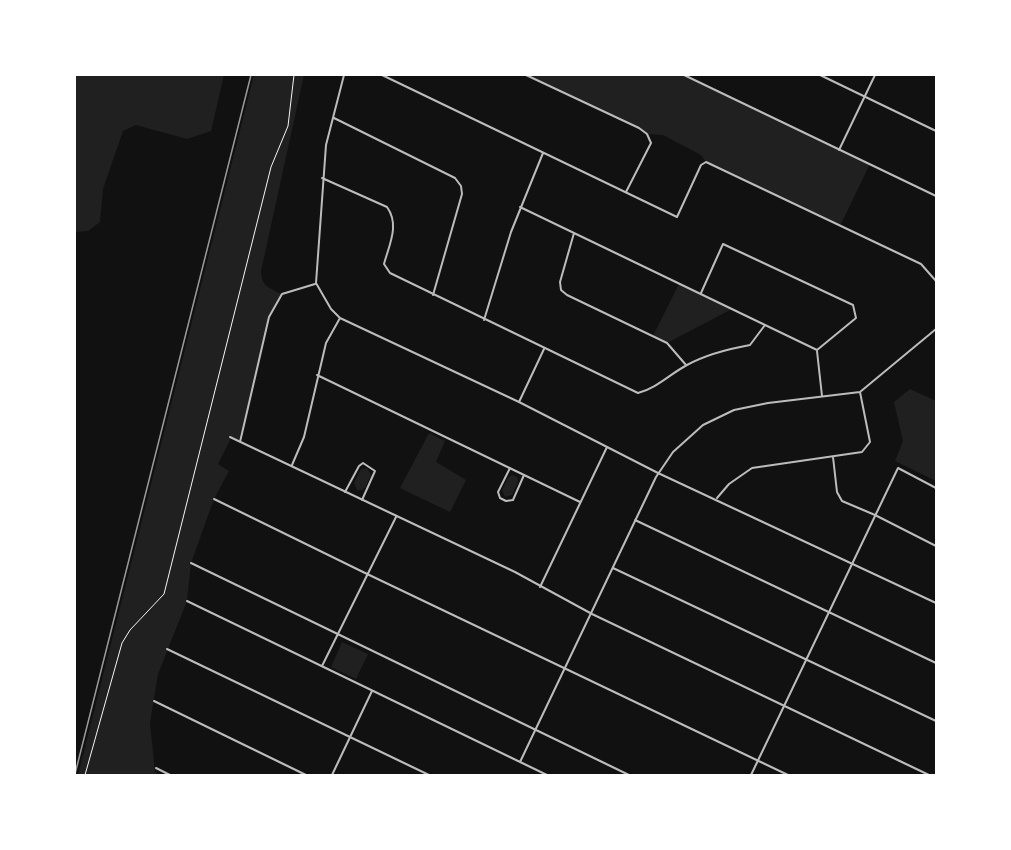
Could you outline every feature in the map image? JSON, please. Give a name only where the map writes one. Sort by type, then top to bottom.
[{"type":"street","points":[[344,75],[326,145],[316,283],[331,309],[340,318],[519,402],[658,473],[936,603]]},
{"type":"street","points":[[382,75],[677,217],[701,165],[706,162],[921,264],[936,281]]},
{"type":"street","points":[[526,75],[639,128],[647,134],[651,143],[626,192]]},
{"type":"street","points":[[684,75],[936,196]]},
{"type":"street","points":[[820,75],[936,131]]},
{"type":"street","points":[[839,150],[875,75]]},
{"type":"street","points":[[334,118],[455,178],[461,186],[462,194],[433,295]]},
{"type":"street","points":[[484,320],[520,207],[543,153]]},
{"type":"street","points":[[322,178],[387,207],[393,215],[395,224],[384,264],[390,273],[638,393],[648,391],[686,365],[723,350],[750,345],[765,325]]},
{"type":"street","points":[[520,207],[817,350]]},
{"type":"street","points":[[574,233],[560,282],[561,290],[667,343],[686,365]]},
{"type":"street","points":[[700,294],[723,244],[853,305],[856,318],[817,350]]},
{"type":"street","points":[[240,442],[269,317],[282,294],[316,283]]},
{"type":"street","points":[[292,465],[304,437],[326,343],[340,318]]},
{"type":"street","points":[[520,762],[658,473],[674,452],[703,425],[734,410],[768,403],[860,392],[936,328]]},
{"type":"street","points":[[519,402],[544,349]]},
{"type":"street","points":[[817,350],[822,396]]},
{"type":"street","points":[[317,375],[580,502]]},
{"type":"street","points":[[716,499],[729,484],[752,468],[862,452],[870,442],[860,392]]},
{"type":"street","points":[[230,437],[515,572],[592,614],[929,775]]},
{"type":"street","points":[[540,587],[607,447]]},
{"type":"street","points":[[833,455],[837,492],[842,501],[936,546]]},
{"type":"street","points":[[345,492],[359,466],[363,463],[375,471],[362,500]]},
{"type":"street","points":[[510,468],[498,492],[500,498],[506,501],[513,500],[524,475]]},
{"type":"street","points":[[751,775],[898,468],[936,488]]},
{"type":"street","points":[[214,499],[788,775]]},
{"type":"street","points":[[322,666],[396,517]]},
{"type":"street","points":[[635,520],[936,663]]},
{"type":"street","points":[[191,563],[629,775]]},
{"type":"street","points":[[613,568],[936,721]]},
{"type":"street","points":[[187,601],[547,775]]},
{"type":"street","points":[[167,649],[429,775]]},
{"type":"street","points":[[332,775],[372,691]]},
{"type":"street","points":[[154,701],[306,775]]},
{"type":"street","points":[[156,768],[170,775]]},
{"type":"path","points":[[85,775],[122,643],[130,630],[164,594],[271,167],[288,126],[294,75]]},
{"type":"shaded area","points":[[75,75],[224,75],[211,131],[187,139],[136,125],[123,131],[103,189],[100,222],[88,231],[75,232]]},
{"type":"shaded area","points":[[254,75],[304,75],[261,271],[264,283],[282,294],[269,317],[240,442],[230,437],[218,464],[229,471],[214,499],[191,563],[187,601],[158,674],[150,723],[155,772],[160,775],[78,775]]},
{"type":"shaded area","points":[[527,75],[683,75],[870,164],[840,226],[706,162],[701,155],[663,135],[647,134],[639,128]]},
{"type":"shaded area","points":[[679,284],[732,309],[667,343],[653,336]]},
{"type":"shaded area","points":[[910,389],[936,401],[936,481],[895,461],[903,441],[894,402]]},
{"type":"shaded area","points":[[429,433],[445,441],[436,462],[466,480],[450,512],[400,488]]},
{"type":"shaded area","points":[[367,468],[371,475],[365,488],[357,490],[354,483],[361,469]]},
{"type":"shaded area","points":[[512,475],[517,477],[518,482],[512,495],[505,497],[502,490]]},
{"type":"shaded area","points":[[342,642],[368,654],[356,679],[331,667]]},
{"type":"railway","points":[[75,774],[251,75]]}]
